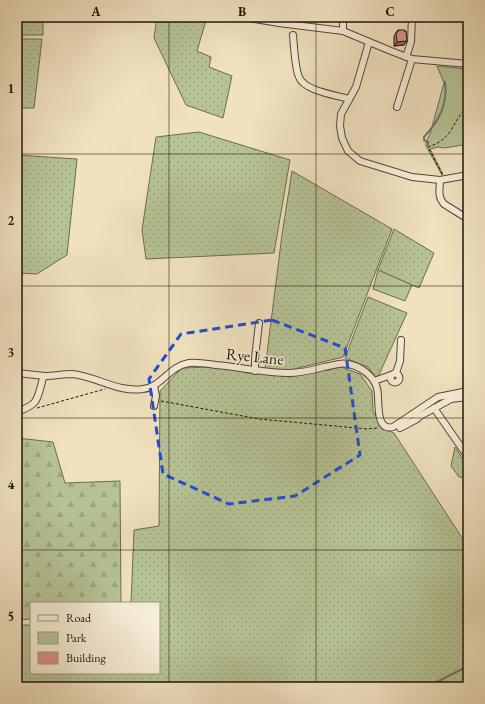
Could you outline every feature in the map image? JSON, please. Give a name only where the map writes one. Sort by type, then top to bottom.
[{"type":"street","points":[[243,17],[343,31],[409,58],[468,64]]},
{"type":"street","points":[[343,17],[343,31]]},
{"type":"street","points":[[397,107],[409,58],[412,17]]},
{"type":"street","points":[[293,36],[297,71],[303,84],[311,88],[349,99]]},
{"type":"street","points":[[369,42],[356,87],[341,114],[340,126],[342,138],[348,151],[360,161],[412,177],[443,179],[468,175]]},
{"type":"street","points":[[443,179],[439,194],[441,201],[468,219]]},
{"type":"street","points":[[255,370],[259,323]]},
{"type":"street","points":[[401,340],[400,361],[393,374],[374,381],[378,391],[379,414],[382,423],[386,426],[389,428],[393,427],[444,395],[468,390]]},
{"type":"street","name":"Rye Lane","points":[[17,373],[45,376],[73,374],[115,387],[143,390],[154,386],[170,372],[188,363],[204,363],[289,373],[340,364],[349,364],[362,370],[374,381]]},
{"type":"street","points":[[17,412],[30,407],[38,398],[42,378],[45,376]]},
{"type":"street","points":[[154,386],[156,396],[154,406]]},
{"type":"street","points":[[400,428],[451,399],[468,397]]},
{"type":"street","points":[[434,408],[468,457]]},
{"type":"street","points":[[413,414],[420,416]]},
{"type":"path","points":[[443,179],[428,147],[438,144],[446,138],[456,121],[468,106]]},
{"type":"path","points":[[30,407],[38,408],[115,387]]},
{"type":"path","points":[[156,396],[159,400],[259,419],[368,429],[386,426]]},
{"type":"highlighted area","points":[[272,320],[345,348],[360,455],[295,496],[229,504],[163,474],[149,379],[181,334]]},
{"type":"green space","points":[[17,17],[43,17],[43,35],[17,35]]},
{"type":"green space","points":[[157,17],[207,17],[197,51],[211,57],[209,67],[232,76],[223,118],[186,105],[154,38]]},
{"type":"green space","points":[[17,39],[42,39],[34,108],[17,108]]},
{"type":"green space","points":[[437,66],[468,69],[468,144],[430,149],[443,174],[442,175],[426,146],[444,83]]},
{"type":"green space","points":[[199,132],[290,160],[274,253],[146,259],[142,230],[156,137]]},
{"type":"green space","points":[[17,155],[77,159],[67,255],[37,274],[17,273]]},
{"type":"green space","points":[[292,171],[392,229],[343,357],[290,370],[265,369],[282,235]]},
{"type":"green space","points":[[394,229],[434,253],[419,288],[378,270]]},
{"type":"green space","points":[[378,270],[412,285],[405,301],[373,289]]},
{"type":"green space","points":[[368,297],[407,313],[377,379],[368,367],[345,358]]},
{"type":"green space","points":[[211,367],[291,377],[341,367],[360,374],[372,391],[373,411],[382,428],[394,433],[468,547],[468,687],[17,687],[17,625],[30,625],[30,674],[160,674],[160,602],[131,602],[134,530],[159,526],[160,391],[182,368]]},
{"type":"green space","points":[[17,438],[53,442],[65,483],[120,481],[121,602],[30,602],[30,619],[17,620]]},
{"type":"green space","points":[[455,447],[468,467],[468,478],[459,477],[451,466]]},
{"type":"building","points":[[398,30],[406,31],[407,41],[397,42],[396,32],[398,32]]},
{"type":"waterway","points":[[428,145],[428,142],[424,140],[424,137],[434,125],[444,105],[446,90],[445,82]]},
{"type":"waterway","points":[[427,687],[468,666]]}]
